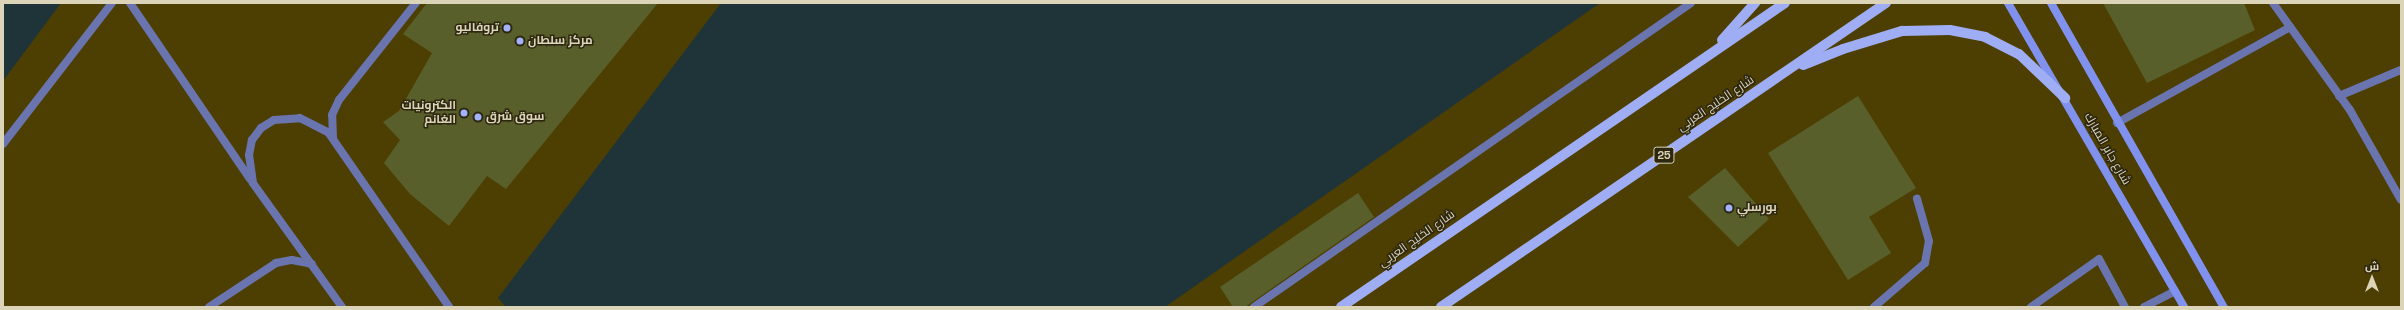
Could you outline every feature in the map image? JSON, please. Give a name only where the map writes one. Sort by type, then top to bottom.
[{"type":"main road","points":[[1689,68],[1726,36],[1755,3]]},
{"type":"main road","name":"شارع الخليج العربي","points":[[1341,307],[1785,3]]},
{"type":"main road","name":"شارع الخليج العربي","points":[[1441,307],[1886,3]]},
{"type":"main road","name":"شارع جابر المبارك","points":[[2008,3],[2065,98],[2184,307]]},
{"type":"main road","name":"شارع جابر المبارك","points":[[2051,3],[2117,123],[2224,307]]},
{"type":"main road","points":[[1781,75],[1875,38],[1902,31],[1950,30],[1985,37],[2019,54],[2065,98]]},
{"type":"street","points":[[3,144],[112,3]]},
{"type":"street","points":[[130,3],[253,183],[342,307]]},
{"type":"street","points":[[333,139],[332,115],[339,100],[416,3]]},
{"type":"street","points":[[1254,307],[1691,3]]},
{"type":"street","points":[[2273,3],[2340,96],[2401,200]]},
{"type":"street","points":[[2117,123],[2290,27]]},
{"type":"street","points":[[2340,96],[2401,70]]},
{"type":"street","points":[[253,183],[249,147],[255,134],[267,124],[282,118],[300,118],[322,128],[333,139],[449,307]]},
{"type":"street","points":[[1874,307],[1925,263],[1929,241],[1917,199]]},
{"type":"street","points":[[2031,307],[2100,259],[2125,307]]},
{"type":"street","points":[[209,307],[268,266],[292,260],[312,264]]},
{"type":"street","points":[[2144,307],[2175,291]]},
{"type":"street","points":[[441,307],[442,296]]},
{"type":"water","points":[[3,3],[61,3],[3,81]]},
{"type":"water","points":[[721,3],[1600,3],[1165,307],[506,307],[498,298]]},
{"type":"building","name":"سوق شرق","points":[[427,3],[658,3],[506,189],[487,176],[449,226],[410,194],[384,163],[400,140],[383,122],[399,111],[432,53],[403,34]]},
{"type":"building","points":[[2103,3],[2244,3],[2255,30],[2147,83]]},
{"type":"building","points":[[1858,96],[1916,188],[1869,217],[1891,253],[1848,280],[1768,153]]},
{"type":"building","name":"بورسلي","points":[[1725,168],[1769,219],[1738,247],[1688,197]]},
{"type":"building","points":[[1358,193],[1374,217],[1245,307],[1233,307],[1220,287]]},
{"type":"place","name":"تروفاليو","points":[[507,28]]},
{"type":"place","name":"مركز سلطان","points":[[520,41]]},
{"type":"place","name":"الكترونيات الغانم","points":[[464,113]]},
{"type":"place","name":"سوق شرق","points":[[478,117]]},
{"type":"place","name":"بورسلي","points":[[1729,208]]}]
